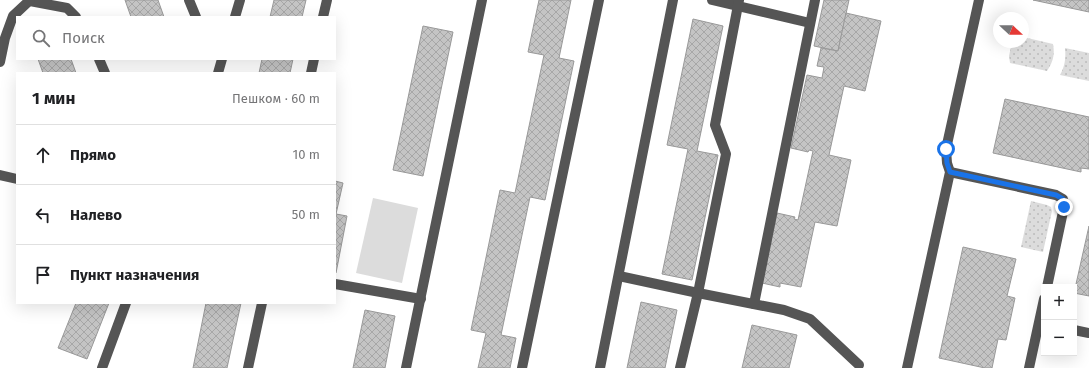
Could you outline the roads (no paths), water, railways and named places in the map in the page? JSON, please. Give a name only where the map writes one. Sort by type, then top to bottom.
[{"type":"lane","points":[[0,62],[5,38],[13,16],[30,0],[67,8],[75,16]]},
{"type":"lane","points":[[189,0],[196,16]]},
{"type":"lane","points":[[235,16],[240,0]]},
{"type":"lane","points":[[323,16],[326,0]]},
{"type":"lane","points":[[406,368],[482,0]]},
{"type":"lane","points":[[522,368],[599,0]]},
{"type":"lane","points":[[600,368],[673,0]]},
{"type":"lane","points":[[712,0],[739,3],[810,23]]},
{"type":"lane","points":[[754,304],[815,0]]},
{"type":"lane","points":[[907,368],[950,172],[947,163],[946,149],[979,0]]},
{"type":"lane","points":[[680,368],[698,293],[726,154],[715,125],[739,3]]},
{"type":"lane","points":[[99,60],[105,72]]},
{"type":"lane","points":[[213,60],[218,72]]},
{"type":"lane","points":[[218,72],[222,60]]},
{"type":"lane","points":[[311,72],[314,60]]},
{"type":"lane","points":[[950,172],[1056,195],[1063,199],[1064,207],[1048,284]]},
{"type":"lane","points":[[0,175],[16,179]]},
{"type":"lane","points":[[619,276],[784,310],[810,318],[859,365]]},
{"type":"lane","points":[[336,284],[421,299]]},
{"type":"lane","points":[[102,368],[126,304]]},
{"type":"lane","points":[[248,368],[262,304]]},
{"type":"lane","points":[[1029,368],[1041,326]]},
{"type":"lane","points":[[1077,331],[1089,333]]}]
